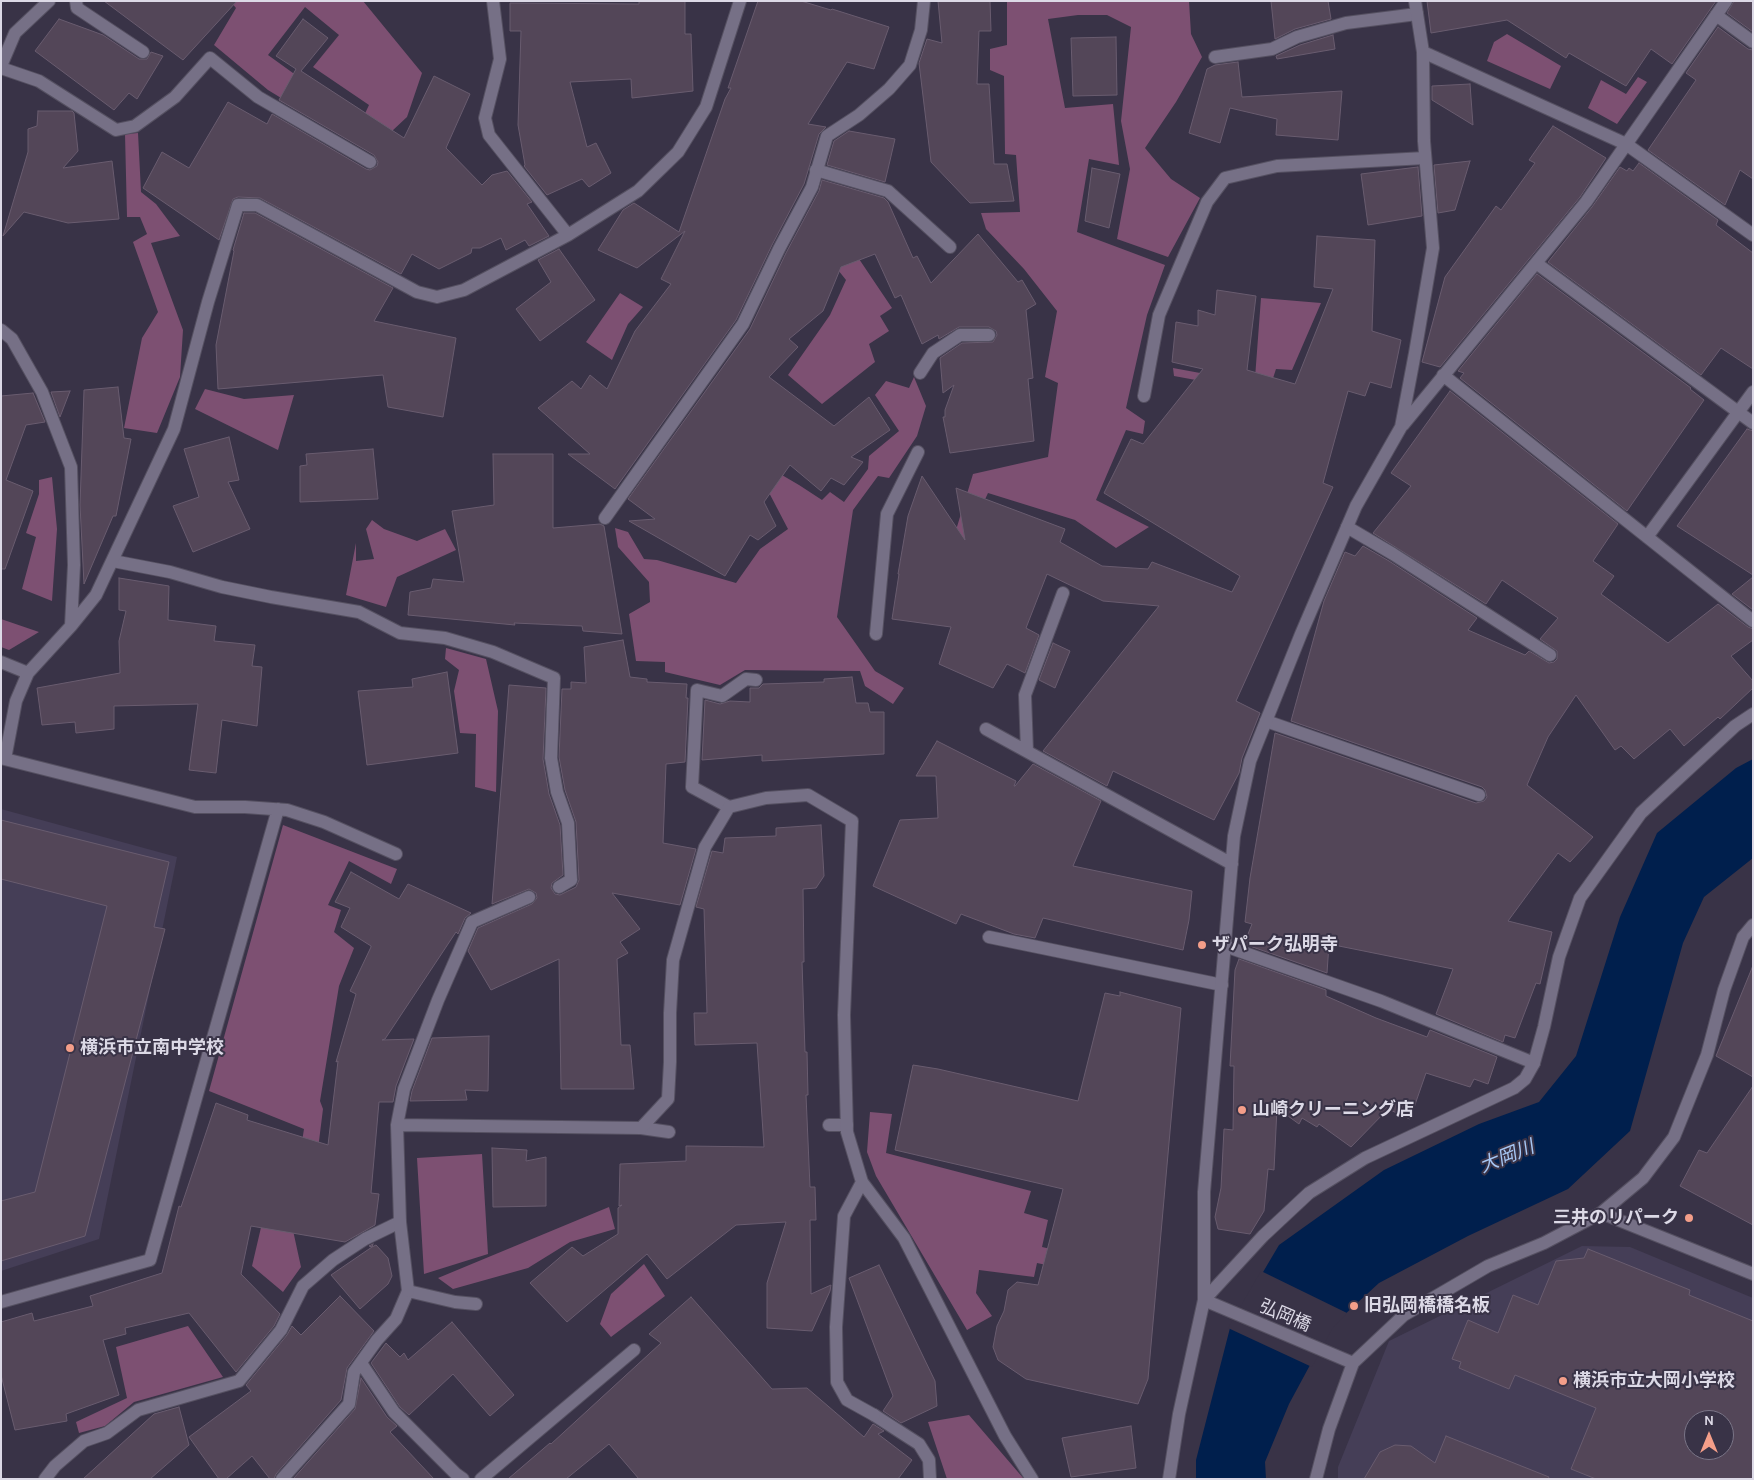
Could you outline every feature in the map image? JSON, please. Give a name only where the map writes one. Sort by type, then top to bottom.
[{"type":"street","points":[[49,1],[15,33],[1,67],[39,81],[116,130],[136,126],[175,97],[210,58],[258,98],[370,162]]},
{"type":"street","points":[[76,1],[77,8],[143,52]]},
{"type":"street","points":[[494,1],[500,59],[485,118],[488,135],[568,235]]},
{"type":"street","points":[[396,854],[324,822],[287,810],[245,807],[195,807],[3,759],[16,701],[28,673],[71,626],[96,595],[174,429],[208,302],[238,205],[257,205],[417,292],[437,297],[464,290],[568,235],[638,191],[678,152],[706,107],[740,1]]},
{"type":"street","points":[[605,518],[743,324],[779,249],[812,187],[827,136],[859,115],[889,89],[910,65],[921,30],[924,1]]},
{"type":"street","points":[[1169,1479],[1179,1414],[1204,1300],[1204,1192],[1234,836],[1250,761],[1301,634],[1356,506],[1401,427],[1586,202],[1726,1]]},
{"type":"street","points":[[1215,57],[1272,49],[1297,37],[1346,23],[1416,8],[1423,52],[1426,158],[1433,248],[1401,427]]},
{"type":"street","points":[[1716,15],[1753,42]]},
{"type":"street","points":[[1423,52],[1626,144],[1753,235]]},
{"type":"street","points":[[1144,396],[1159,315],[1206,202],[1226,178],[1277,166],[1426,158]]},
{"type":"street","points":[[816,170],[888,191],[950,247]]},
{"type":"street","points":[[1536,262],[1753,423]]},
{"type":"street","points":[[1,330],[12,339],[42,392],[70,467],[74,565],[71,626]]},
{"type":"street","points":[[920,372],[933,353],[960,335],[989,335]]},
{"type":"street","points":[[1444,375],[1753,621]]},
{"type":"street","points":[[1647,537],[1753,392]]},
{"type":"street","points":[[876,634],[887,514],[918,452]]},
{"type":"street","points":[[1347,526],[1550,655]]},
{"type":"street","points":[[113,561],[170,572],[222,587],[270,597],[359,612],[400,633],[445,638],[493,652],[554,678],[551,758],[557,792],[568,823],[570,880],[559,887]]},
{"type":"street","points":[[1027,751],[1025,695],[1063,592]]},
{"type":"street","points":[[1,662],[28,673]]},
{"type":"street","points":[[756,680],[746,679],[722,696],[697,690],[692,787],[729,807],[766,798],[808,795],[852,821],[844,1015],[847,1132],[862,1182],[904,1238],[1005,1436],[1032,1479]]},
{"type":"street","points":[[1204,1300],[1263,1236],[1309,1193],[1365,1158],[1514,1088],[1524,1079],[1534,1063],[1559,957],[1580,898],[1641,813],[1735,726],[1753,714]]},
{"type":"street","points":[[1266,721],[1479,795]]},
{"type":"street","points":[[986,729],[1232,864]]},
{"type":"street","points":[[641,1128],[668,1099],[673,960],[705,847],[729,807]]},
{"type":"street","points":[[1,1302],[150,1260],[278,809]]},
{"type":"street","points":[[282,1479],[349,1404],[354,1372],[377,1340],[396,1319],[408,1291],[400,1222],[397,1125],[404,1089],[438,1000],[472,922],[529,896]]},
{"type":"street","points":[[1316,1479],[1329,1429],[1353,1363],[1404,1315],[1488,1266],[1544,1243],[1601,1213],[1643,1178],[1674,1137],[1708,1055],[1724,990],[1742,937],[1753,925]]},
{"type":"street","points":[[989,937],[1222,985]]},
{"type":"street","points":[[1225,946],[1381,1001],[1534,1063]]},
{"type":"street","points":[[397,1125],[641,1128],[669,1132]]},
{"type":"street","points":[[829,1125],[847,1125]]},
{"type":"street","points":[[862,1182],[844,1216],[836,1327],[837,1382],[847,1400],[919,1444],[929,1460],[930,1479]]},
{"type":"street","points":[[1601,1213],[1753,1274]]},
{"type":"street","points":[[45,1479],[55,1466],[84,1441],[107,1433],[138,1410],[239,1381],[281,1330],[303,1286],[333,1260],[365,1239],[400,1222]]},
{"type":"street","points":[[408,1291],[455,1302],[476,1304]]},
{"type":"street","name":"弘岡橋","points":[[1204,1300],[1353,1363]]},
{"type":"street","points":[[481,1479],[634,1350]]},
{"type":"street","points":[[361,1363],[394,1412],[463,1479]]},
{"type":"shaded area","points":[[230,1],[363,1],[422,73],[407,117],[376,146],[354,137],[369,105],[313,67],[339,35],[305,7],[268,55],[322,94],[309,115],[268,90],[214,45],[236,8]]},
{"type":"shaded area","points":[[1007,1],[1189,1],[1191,34],[1202,57],[1176,102],[1145,148],[1171,179],[1200,198],[1168,257],[1117,239],[1130,169],[1121,121],[1131,27],[1107,15],[1078,15],[1048,19],[1065,108],[1113,104],[1119,165],[1089,159],[1077,232],[1165,265],[1147,315],[1126,408],[1145,421],[1143,434],[1126,430],[1096,500],[1149,527],[1116,548],[1075,520],[988,493],[962,549],[953,540],[973,474],[1048,457],[1058,383],[1045,377],[1057,311],[1024,269],[986,229],[981,213],[1020,212],[1016,155],[1005,154],[1004,76],[990,70],[990,49],[1007,45]]},
{"type":"shaded area","points":[[1507,34],[1561,66],[1550,89],[1487,61],[1494,42]]},
{"type":"shaded area","points":[[1638,77],[1647,82],[1617,124],[1588,108],[1601,80],[1626,94]]},
{"type":"shaded area","points":[[138,133],[141,192],[156,204],[180,236],[151,243],[183,330],[180,377],[157,433],[124,428],[142,338],[158,312],[133,242],[147,234],[140,217],[127,217],[125,134]]},
{"type":"shaded area","points":[[815,241],[855,253],[892,308],[880,316],[889,331],[869,344],[875,362],[822,404],[788,375],[830,315],[846,280]]},
{"type":"shaded area","points":[[620,293],[643,307],[628,324],[612,360],[586,342]]},
{"type":"shaded area","points":[[1261,298],[1321,303],[1292,370],[1276,369],[1260,418],[1250,390],[1174,376],[1173,368],[1211,375],[1255,378]]},
{"type":"shaded area","points":[[914,377],[926,406],[917,436],[889,478],[878,476],[853,510],[837,617],[875,671],[904,688],[893,704],[865,686],[860,671],[745,670],[720,685],[665,672],[665,662],[636,661],[629,614],[650,602],[649,582],[618,547],[615,528],[628,532],[644,559],[657,560],[736,583],[760,549],[788,529],[765,485],[734,447],[822,500],[830,492],[844,502],[868,469],[869,456],[899,431],[875,395],[886,381],[909,388]]},
{"type":"shaded area","points":[[205,389],[244,399],[294,395],[278,450],[195,409]]},
{"type":"shaded area","points":[[52,477],[57,529],[52,601],[22,589],[36,537],[26,533],[39,494],[39,480]]},
{"type":"shaded area","points":[[372,520],[384,529],[417,541],[445,529],[456,550],[397,577],[386,607],[346,595],[356,543],[356,561],[374,559],[366,529]]},
{"type":"shaded area","points":[[1,619],[39,632],[9,650],[1,647]]},
{"type":"shaded area","points":[[446,648],[486,659],[498,711],[496,792],[475,787],[476,734],[460,733],[454,691],[459,670],[445,659]]},
{"type":"shaded area","name":"横浜市立南中学校","points":[[1,809],[177,857],[99,1239],[1,1271]]},
{"type":"shaded area","points":[[283,825],[397,869],[391,884],[349,861],[328,905],[341,910],[334,932],[354,948],[339,986],[320,1101],[323,1109],[317,1157],[300,1154],[304,1129],[209,1091]]},
{"type":"shaded area","points":[[870,1112],[892,1114],[886,1153],[1031,1191],[1024,1213],[1048,1220],[1042,1247],[1060,1251],[1056,1267],[1037,1263],[1034,1277],[979,1270],[976,1293],[992,1316],[967,1330],[876,1176],[867,1152]]},
{"type":"shaded area","points":[[482,1154],[488,1254],[424,1274],[417,1158]]},
{"type":"shaded area","points":[[266,1206],[289,1212],[301,1267],[283,1292],[252,1266]]},
{"type":"shaded area","points":[[609,1207],[615,1229],[570,1242],[528,1268],[453,1289],[438,1278]]},
{"type":"shaded area","name":"横浜市立大岡小学校","points":[[1582,1246],[1630,1247],[1753,1298],[1753,1479],[1338,1479],[1338,1467],[1389,1341]]},
{"type":"shaded area","points":[[644,1264],[665,1296],[611,1337],[600,1324],[611,1294]]},
{"type":"shaded area","points":[[188,1326],[223,1377],[134,1402],[105,1426],[79,1433],[76,1422],[127,1398],[116,1347]]},
{"type":"shaded area","points":[[969,1415],[1024,1479],[947,1479],[928,1422]]},
{"type":"water","name":"大岡川","points":[[1753,759],[1753,858],[1704,897],[1683,943],[1630,1131],[1568,1189],[1468,1236],[1379,1283],[1330,1328],[1289,1404],[1265,1462],[1266,1479],[1196,1479],[1196,1460],[1230,1328],[1279,1245],[1384,1170],[1479,1124],[1539,1102],[1576,1056],[1620,917],[1657,833],[1736,768]]},
{"type":"pier","points":[[1261,1271],[1347,1313],[1332,1329],[1312,1367],[1228,1328]]},
{"type":"building","points":[[104,1],[237,1],[183,60]]},
{"type":"building","points":[[639,1],[685,1],[685,34],[691,34],[693,91],[632,98],[631,79],[570,82],[587,147],[596,143],[611,173],[589,187],[582,179],[547,195],[524,166],[518,125],[521,31],[510,31],[510,3],[639,4]]},
{"type":"building","points":[[758,1],[801,1],[889,27],[874,69],[847,62],[808,124],[826,127],[819,134],[804,184],[736,320],[615,489],[568,454],[590,454],[538,408],[572,381],[581,389],[590,375],[607,389],[635,331],[671,284],[661,279],[685,231],[637,268],[598,250],[623,210],[634,203],[679,232],[725,99],[731,88],[728,88]]},
{"type":"building","points":[[938,1],[990,1],[991,31],[979,31],[977,84],[989,84],[994,164],[1007,164],[1014,201],[970,203],[931,162],[919,63],[927,39],[942,43]]},
{"type":"building","points":[[1271,1],[1328,1],[1331,19],[1295,29],[1275,39]]},
{"type":"building","points":[[1427,1],[1716,1],[1672,64],[1651,49],[1626,86],[1569,53],[1566,58],[1507,20],[1431,33]]},
{"type":"building","points":[[1734,1],[1753,1],[1753,32],[1727,13]]},
{"type":"building","points":[[59,19],[103,35],[139,59],[147,59],[151,52],[163,56],[137,99],[129,93],[114,110],[35,51]]},
{"type":"building","points":[[303,19],[328,38],[301,71],[404,138],[434,76],[470,94],[446,148],[482,185],[492,175],[507,171],[532,202],[527,204],[549,236],[529,246],[525,240],[506,250],[501,238],[480,248],[472,248],[471,253],[439,269],[412,254],[401,274],[260,198],[238,197],[233,199],[219,240],[143,188],[162,152],[189,168],[228,102],[267,124],[272,114],[366,169],[370,170],[377,166],[378,162],[374,155],[279,100],[296,69],[276,56]]},
{"type":"building","points":[[1718,27],[1748,49],[1753,50],[1753,179],[1740,170],[1725,205],[1648,150],[1696,80],[1686,73]]},
{"type":"building","points":[[1333,35],[1335,49],[1277,59],[1276,56],[1300,45]]},
{"type":"building","points":[[1116,37],[1117,95],[1073,96],[1071,38]]},
{"type":"building","points":[[1238,62],[1242,97],[1342,91],[1338,140],[1276,135],[1277,119],[1230,108],[1220,143],[1189,133],[1207,69],[1215,65]]},
{"type":"building","points":[[1470,84],[1473,125],[1432,100],[1432,86]]},
{"type":"building","points":[[38,111],[72,111],[74,113],[78,151],[63,168],[112,161],[119,219],[68,223],[24,212],[3,236],[28,152],[28,129],[37,126]]},
{"type":"building","points":[[1553,126],[1606,158],[1580,197],[1440,367],[1422,362],[1445,277],[1496,206],[1501,210],[1535,163],[1529,160]]},
{"type":"building","points":[[849,131],[895,139],[885,182],[827,165],[834,141]]},
{"type":"building","points":[[1470,161],[1455,210],[1438,213],[1434,165]]},
{"type":"building","points":[[1639,163],[1718,220],[1716,225],[1753,253],[1753,369],[1721,348],[1701,375],[1548,262],[1592,207],[1620,167],[1627,171],[1629,168],[1633,171]]},
{"type":"building","points":[[1418,167],[1422,216],[1368,225],[1361,174]]},
{"type":"building","points":[[1092,168],[1120,174],[1109,228],[1085,221]]},
{"type":"building","points":[[822,180],[884,198],[888,202],[913,258],[917,256],[931,283],[978,234],[1018,282],[1022,280],[1036,304],[1026,310],[1033,378],[1028,379],[1034,441],[950,453],[943,417],[945,417],[945,410],[954,385],[943,393],[940,358],[962,343],[993,342],[997,335],[996,331],[989,327],[959,327],[939,339],[938,335],[922,344],[901,295],[895,298],[875,254],[841,267],[823,311],[789,339],[798,347],[769,377],[834,426],[869,397],[890,430],[851,457],[863,462],[844,485],[831,478],[821,491],[790,465],[764,502],[776,526],[758,540],[750,535],[725,576],[629,521],[655,519],[628,499],[750,329],[786,253],[819,191]]},
{"type":"building","points":[[244,213],[255,213],[393,288],[374,321],[456,338],[443,417],[388,407],[383,375],[218,389],[216,345],[233,250]]},
{"type":"building","points":[[1317,236],[1375,240],[1372,331],[1401,340],[1391,388],[1370,382],[1365,396],[1348,391],[1323,483],[1333,487],[1236,701],[1260,713],[1242,758],[1239,773],[1214,820],[1113,771],[1107,786],[1043,751],[1159,606],[1103,601],[1047,574],[1026,628],[1039,635],[1025,673],[1007,664],[993,688],[939,664],[951,627],[892,619],[908,516],[922,476],[965,540],[956,488],[1065,529],[1060,542],[1102,566],[1148,569],[1152,562],[1232,592],[1240,576],[1104,493],[1131,439],[1143,444],[1203,369],[1172,362],[1176,322],[1198,326],[1198,310],[1215,315],[1217,290],[1256,296],[1247,370],[1295,384],[1333,289],[1314,287]]},
{"type":"building","points":[[559,249],[595,300],[540,341],[516,309],[551,282],[538,260]]},
{"type":"building","points":[[1537,274],[1691,388],[1704,400],[1627,511],[1460,378],[1464,373],[1458,371]]},
{"type":"building","points":[[118,387],[124,438],[131,439],[116,516],[113,516],[84,584],[80,505],[84,390]]},
{"type":"building","points":[[70,391],[60,417],[51,392]]},
{"type":"building","points":[[1450,391],[1618,524],[1593,561],[1614,576],[1601,594],[1668,643],[1718,604],[1753,629],[1753,640],[1731,656],[1753,681],[1753,688],[1720,719],[1718,717],[1684,746],[1670,729],[1634,759],[1621,746],[1615,750],[1576,695],[1548,737],[1527,785],[1593,837],[1570,862],[1558,853],[1508,921],[1552,932],[1540,984],[1536,983],[1515,1038],[1505,1035],[1503,1042],[1436,1014],[1453,969],[1329,944],[1327,973],[1244,944],[1252,924],[1245,922],[1250,878],[1275,733],[1476,803],[1484,801],[1487,797],[1482,787],[1291,721],[1324,601],[1345,552],[1355,556],[1363,546],[1389,561],[1477,618],[1468,630],[1525,655],[1529,651],[1549,663],[1557,659],[1557,651],[1540,639],[1558,618],[1502,580],[1486,604],[1373,533],[1411,486],[1391,473]]},
{"type":"building","points":[[33,393],[45,422],[26,425],[6,480],[33,491],[5,569],[1,569],[1,396]]},
{"type":"building","points":[[1747,429],[1753,431],[1753,575],[1677,526]]},
{"type":"building","points":[[229,437],[239,480],[228,482],[250,529],[193,552],[173,506],[199,497],[184,449]]},
{"type":"building","points":[[373,449],[378,499],[300,502],[300,466],[307,465],[306,454]]},
{"type":"building","points":[[493,454],[553,454],[553,528],[600,524],[604,526],[622,634],[583,631],[582,626],[514,623],[515,625],[408,615],[410,592],[431,588],[433,579],[464,582],[452,511],[494,505]]},
{"type":"building","points":[[1753,577],[1753,610],[1732,594]]},
{"type":"building","points":[[119,578],[169,586],[168,620],[216,626],[214,641],[255,645],[252,666],[262,667],[257,726],[222,720],[216,773],[189,770],[198,704],[114,706],[114,729],[76,733],[75,722],[42,725],[37,688],[120,673],[119,641],[126,611],[119,610]]},
{"type":"building","points":[[623,640],[630,677],[647,679],[647,682],[687,684],[685,762],[666,764],[663,843],[696,849],[680,905],[612,893],[640,929],[620,942],[628,953],[617,959],[621,1045],[630,1045],[634,1089],[561,1089],[559,959],[491,990],[468,951],[478,928],[532,904],[537,898],[536,893],[529,889],[492,904],[509,685],[546,688],[543,759],[549,794],[560,825],[563,875],[552,883],[551,888],[555,894],[560,895],[576,887],[579,880],[576,822],[565,790],[559,757],[562,689],[571,689],[571,682],[586,683],[584,647]]},
{"type":"building","points":[[1053,643],[1070,651],[1055,688],[1039,680]]},
{"type":"building","points":[[447,672],[458,753],[367,765],[358,691],[413,687],[412,679]]},
{"type":"building","points":[[852,677],[856,703],[868,703],[870,712],[884,712],[884,754],[762,761],[762,755],[702,760],[705,700],[720,704],[730,701],[750,702],[750,688],[759,688],[763,684],[824,682],[824,679]]},
{"type":"building","points":[[937,741],[1016,781],[1014,786],[1033,764],[1101,801],[1073,866],[1192,891],[1183,950],[1043,918],[1035,938],[1014,934],[961,914],[956,924],[873,886],[900,820],[938,818],[936,776],[916,776]]},
{"type":"building","points":[[1,820],[169,862],[154,927],[165,929],[85,1236],[1,1261],[1,1201],[35,1192],[107,906],[1,879]]},
{"type":"building","points":[[821,825],[824,876],[816,888],[803,889],[804,962],[802,962],[805,1052],[807,1052],[808,1095],[806,1095],[810,1187],[815,1187],[816,1220],[810,1220],[811,1294],[831,1285],[812,1331],[767,1328],[767,1283],[786,1222],[736,1225],[667,1279],[647,1254],[567,1322],[530,1283],[572,1247],[583,1256],[618,1234],[618,1208],[622,1205],[619,1206],[620,1164],[686,1161],[686,1146],[764,1147],[757,1043],[695,1045],[694,1013],[707,1013],[704,909],[696,907],[712,851],[723,853],[725,838],[776,836],[776,828]]},
{"type":"building","points":[[351,872],[399,899],[408,884],[471,913],[465,918],[458,934],[456,932],[385,1039],[382,1040],[414,1039],[396,1086],[393,1102],[379,1102],[371,1193],[379,1194],[375,1225],[345,1242],[251,1226],[241,1274],[280,1314],[274,1326],[236,1372],[189,1313],[125,1328],[126,1334],[103,1340],[119,1395],[66,1414],[67,1421],[15,1430],[1,1375],[1,1322],[32,1313],[34,1321],[93,1306],[90,1296],[162,1273],[179,1206],[181,1207],[216,1103],[248,1115],[247,1120],[328,1145],[338,1061],[336,1062],[356,994],[350,991],[371,947],[341,927],[350,908],[335,902]]},
{"type":"building","points":[[1239,959],[1326,990],[1326,996],[1376,1018],[1427,1037],[1430,1030],[1497,1057],[1488,1084],[1474,1079],[1470,1087],[1426,1073],[1410,1119],[1388,1109],[1351,1147],[1319,1124],[1317,1127],[1302,1118],[1299,1124],[1277,1108],[1274,1170],[1268,1169],[1264,1211],[1250,1234],[1218,1229],[1215,1217],[1221,1188],[1224,1129],[1233,1130],[1234,1066],[1230,1066],[1235,970]]},
{"type":"building","points":[[1753,969],[1753,1077],[1716,1056]]},
{"type":"building","points":[[1120,992],[1181,1008],[1148,1379],[1138,1404],[1026,1379],[998,1360],[993,1347],[1008,1290],[1017,1282],[1038,1285],[1063,1189],[895,1150],[913,1065],[1078,1101],[1105,993],[1120,996]]},
{"type":"building","points":[[489,1036],[488,1091],[465,1090],[467,1100],[410,1101],[432,1038]]},
{"type":"building","points":[[1753,1086],[1753,1225],[1680,1186],[1699,1150],[1707,1153]]},
{"type":"building","points":[[492,1148],[527,1150],[526,1161],[546,1157],[546,1206],[493,1207]]},
{"type":"building","points":[[376,1245],[388,1258],[392,1276],[388,1284],[360,1309],[331,1275]]},
{"type":"building","points":[[1588,1249],[1690,1290],[1689,1295],[1753,1321],[1753,1479],[1596,1479],[1571,1469],[1596,1408],[1515,1375],[1509,1389],[1459,1368],[1461,1362],[1452,1359],[1468,1320],[1498,1333],[1513,1295],[1538,1305],[1556,1261],[1584,1258]]},
{"type":"building","points":[[879,1265],[935,1381],[937,1406],[901,1423],[883,1411],[893,1396],[849,1278]]},
{"type":"building","points":[[340,1296],[374,1331],[347,1368],[341,1400],[276,1474],[274,1479],[270,1479],[252,1456],[226,1479],[219,1479],[189,1437],[251,1391],[246,1385],[287,1335],[292,1326],[301,1335]]},
{"type":"building","points":[[691,1297],[772,1389],[807,1388],[864,1437],[873,1424],[884,1431],[878,1434],[912,1460],[898,1479],[639,1479],[609,1444],[566,1479],[508,1479],[551,1444],[661,1343],[649,1334]]},
{"type":"building","points":[[452,1322],[514,1395],[490,1416],[453,1374],[409,1415],[400,1407],[371,1363],[386,1343],[400,1357],[404,1353],[408,1360]]},
{"type":"building","points":[[361,1378],[387,1417],[397,1426],[390,1432],[434,1479],[293,1479],[355,1409]]},
{"type":"building","points":[[179,1407],[189,1445],[150,1479],[83,1479],[154,1414]]},
{"type":"building","points":[[1131,1426],[1136,1468],[1071,1477],[1062,1438]]},
{"type":"building","points":[[1446,1436],[1549,1477],[1548,1479],[1364,1479],[1380,1452],[1395,1445],[1411,1446],[1435,1463]]},
{"type":"place","name":"ザパーク弘明寺","points":[[1202,945]]},
{"type":"place","name":"横浜市立南中学校","points":[[70,1048]]},
{"type":"place","name":"山崎クリーニング店","points":[[1242,1110]]},
{"type":"place","name":"三井のリパーク","points":[[1689,1218]]},
{"type":"place","name":"旧弘岡橋橋名板","points":[[1354,1306]]},
{"type":"place","name":"横浜市立大岡小学校","points":[[1563,1381]]}]
